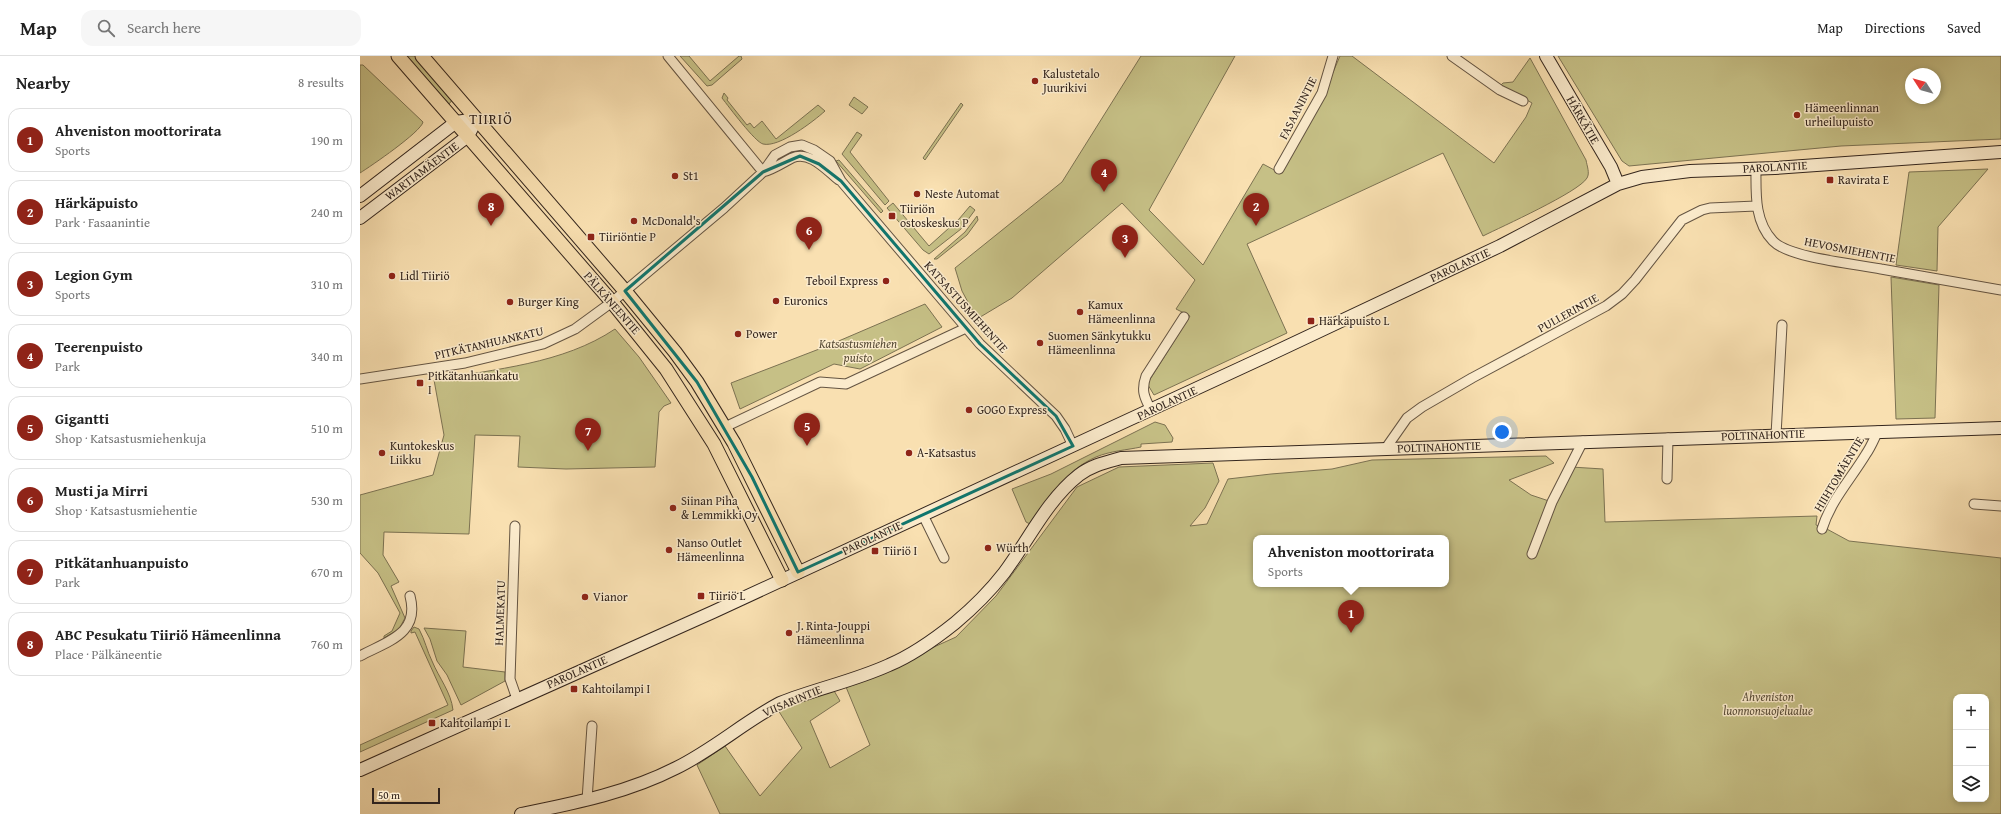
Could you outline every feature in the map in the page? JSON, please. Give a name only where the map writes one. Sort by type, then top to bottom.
[{"type":"main road","name":"PÄLKÄNEENTIE","points":[[398,56],[612,302],[666,369],[700,419],[730,475],[782,580]]},
{"type":"main road","name":"PÄLKÄNEENTIE","points":[[422,56],[625,291],[675,352],[697,382],[725,427],[752,477],[798,572]]},
{"type":"main road","name":"HÄRKÄTIE","points":[[1546,56],[1611,167],[1618,184]]},
{"type":"main road","points":[[360,196],[456,122],[477,119]]},
{"type":"main road","name":"WARTIAMÄENTIE","points":[[360,218],[468,136],[477,119]]},
{"type":"main road","name":"PAROLANTIE","points":[[360,770],[782,580],[1074,446],[1500,246],[1618,184],[1642,176],[1690,171],[2001,152]]},
{"type":"main road","name":"POLTINAHONTIE","points":[[1030,536],[1050,506],[1080,475],[1092,467],[1121,458],[1668,438],[2001,428]]},
{"type":"main road","name":"VIISARINTIE","points":[[521,814],[587,800],[633,787],[676,768],[780,703],[888,666],[914,652],[956,622],[986,593],[1003,573],[1030,536]]},
{"type":"street","points":[[668,56],[763,172]]},
{"type":"street","name":"FASAANINTIE","points":[[1278,169],[1322,93],[1334,56]]},
{"type":"street","points":[[1452,56],[1500,90],[1523,101]]},
{"type":"street","name":"KATSASTUSMIEHENTIE","points":[[763,172],[800,156],[809,158],[819,164],[841,181],[980,344],[1056,416],[1074,446]]},
{"type":"street","name":"HEVOSMIEHENTIE","points":[[1756,168],[1756,206],[1766,233],[1773,242],[1784,248],[1817,258],[2001,290]]},
{"type":"street","name":"PITKÄTANHUANKATU","points":[[360,379],[465,363],[543,344],[575,329],[612,302],[724,208],[763,172]]},
{"type":"street","name":"PULLERINTIE","points":[[1386,448],[1407,418],[1422,407],[1472,378],[1606,306],[1622,294],[1682,220],[1702,210],[1710,208],[1756,206]]},
{"type":"street","points":[[1151,410],[1143,392],[1143,384],[1146,376],[1184,317]]},
{"type":"street","points":[[1776,435],[1782,325]]},
{"type":"street","points":[[725,427],[820,382],[846,384],[966,328]]},
{"type":"street","name":"HIIHTOMÄENTIE","points":[[1822,529],[1825,519],[1842,487],[1866,454],[1878,431]]},
{"type":"street","points":[[1667,479],[1668,438]]},
{"type":"street","points":[[1532,554],[1552,502],[1583,441]]},
{"type":"street","points":[[1974,504],[2001,506]]},
{"type":"street","points":[[923,515],[944,558]]},
{"type":"street","name":"HALMEKATU","points":[[515,526],[510,679],[517,699]]},
{"type":"street","points":[[360,656],[394,638],[409,626],[413,617],[413,607],[410,596]]},
{"type":"street","points":[[587,800],[592,726]]},
{"type":"highlighted area","points":[[800,156],[819,164],[841,181],[980,344],[1056,416],[1073,446],[798,572],[752,477],[697,382],[625,291],[763,172]]},
{"type":"green space","points":[[406,56],[416,56],[453,99],[449,104]]},
{"type":"green space","points":[[680,56],[689,56],[710,81],[739,56],[741,56],[742,59],[712,85],[707,86]]},
{"type":"green space","points":[[1141,56],[1235,56],[1149,210],[1203,265],[1263,164],[1278,172],[1325,91],[1340,56],[1352,56],[1494,163],[1526,117],[1532,103],[1501,85],[1503,83],[1513,82],[1530,58],[1586,160],[1588,176],[1581,184],[1570,192],[1483,236],[1443,153],[1247,244],[1287,333],[1154,395],[1148,385],[1149,381],[1190,316],[1176,309],[1195,280],[1122,203],[1012,298],[977,319],[962,291],[955,268],[1062,182]]},
{"type":"green space","name":"Hämeenlinnan urheilupuisto","points":[[1558,56],[2001,56],[2001,139],[1841,146],[1629,166],[1622,161]]},
{"type":"green space","points":[[360,65],[363,65],[423,122],[420,127],[405,141],[360,173]]},
{"type":"green space","points":[[724,93],[728,98],[727,100],[747,125],[750,123],[754,128],[762,121],[776,139],[818,105],[825,111],[805,127],[787,138],[770,144],[763,144],[748,131],[722,98]]},
{"type":"green space","points":[[854,97],[868,107],[862,114],[849,105]]},
{"type":"green space","points":[[961,103],[963,105],[925,160],[923,158]]},
{"type":"green space","points":[[857,132],[862,135],[850,152],[889,201],[885,205],[842,154]]},
{"type":"green space","points":[[839,160],[883,211],[881,213],[836,161]]},
{"type":"green space","points":[[1988,169],[1938,227],[1937,271],[1896,265],[1909,172]]},
{"type":"green space","points":[[893,203],[929,246],[959,219],[970,206],[975,210],[961,229],[929,254],[923,250],[887,208]]},
{"type":"green space","points":[[977,216],[978,220],[967,235],[937,259],[934,259],[965,232]]},
{"type":"green space","points":[[1891,277],[1939,285],[1935,418],[1896,419]]},
{"type":"green space","name":"Katsastusmiehen puisto","points":[[925,304],[942,327],[860,369],[834,364],[740,409],[731,383],[827,346]]},
{"type":"green space","points":[[615,329],[639,357],[671,403],[664,406],[659,412],[655,467],[566,469],[518,467],[520,436],[475,435],[469,534],[384,532],[383,555],[399,582],[391,586],[405,618],[399,629],[384,638],[384,636],[392,631],[400,613],[378,573],[360,553],[360,495],[433,475],[444,435],[434,380],[528,364],[551,358],[595,341]]},
{"type":"green space","points":[[1155,422],[1165,425],[1173,438],[1172,442],[1141,444],[1141,447],[1107,453],[1085,463],[1076,469],[1058,486],[1030,524],[1026,522],[1012,489],[1051,474]]},
{"type":"green space","name":"Ahveniston luonnonsuojelualue","points":[[1546,456],[1554,463],[1509,480],[1531,495],[1552,502],[1571,467],[1603,469],[1605,522],[1817,516],[1816,525],[1825,528],[1849,541],[2001,558],[2001,814],[720,814],[697,765],[725,746],[760,796],[802,748],[778,710],[833,689],[840,701],[810,721],[830,768],[870,745],[846,687],[956,637],[996,596],[1077,487],[1119,467],[1213,463],[1219,481],[1205,508],[1190,526],[1207,524],[1228,479],[1332,469],[1372,460]]},
{"type":"green space","points":[[414,627],[419,629],[421,633],[430,657],[450,697],[453,710],[360,752],[360,745],[448,705],[415,632],[411,633]]},
{"type":"green space","points":[[424,628],[466,631],[463,667],[505,672],[505,681],[461,705],[447,675],[437,661],[430,639]]},
{"type":"place","name":"Kalustetalo Juurikivi","points":[[1035,81]]},
{"type":"place","name":"Hämeenlinnan urheilupuisto","points":[[1797,115]]},
{"type":"place","name":"St1","points":[[675,176]]},
{"type":"place","name":"Ravirata E","points":[[1830,180]]},
{"type":"place","name":"Teerenpuisto","points":[[1104,192]]},
{"type":"place","name":"Neste Automat","points":[[917,194]]},
{"type":"place","name":"Tiiriön ostoskeskus P","points":[[892,216]]},
{"type":"place","name":"McDonald's","points":[[634,221]]},
{"type":"place","name":"ABC Pesukatu Tiiriö Hämeenlinna","points":[[491,226]]},
{"type":"place","name":"Härkäpuisto","points":[[1256,226]]},
{"type":"place","name":"Tiiriöntie P","points":[[591,237]]},
{"type":"place","name":"Musti ja Mirri","points":[[809,250]]},
{"type":"place","name":"Legion Gym","points":[[1125,258]]},
{"type":"place","name":"Lidl Tiiriö","points":[[392,276]]},
{"type":"place","name":"Teboil Express","points":[[886,281]]},
{"type":"place","name":"Euronics","points":[[776,301]]},
{"type":"place","name":"Burger King","points":[[510,302]]},
{"type":"place","name":"Kamux Hämeenlinna","points":[[1080,312]]},
{"type":"place","name":"Härkäpuisto L","points":[[1311,321]]},
{"type":"place","name":"Power","points":[[738,334]]},
{"type":"place","name":"Suomen Sänkytukku Hämeenlinna","points":[[1040,343]]},
{"type":"place","name":"Pitkätanhuankatu I","points":[[420,383]]},
{"type":"place","name":"GOGO Express","points":[[969,410]]},
{"type":"place","name":"Gigantti","points":[[807,446]]},
{"type":"place","name":"Pitkätanhuanpuisto","points":[[588,451]]},
{"type":"place","name":"Kuntokeskus Liikku","points":[[382,453]]},
{"type":"place","name":"A-Katsastus","points":[[909,453]]},
{"type":"place","name":"Siinan Piha & Lemmikki Oy","points":[[673,508]]},
{"type":"place","name":"Würth","points":[[988,548]]},
{"type":"place","name":"Nanso Outlet Hämeenlinna","points":[[669,550]]},
{"type":"place","name":"Tiiriö I","points":[[875,551]]},
{"type":"place","name":"Tiiriö L","points":[[701,596]]},
{"type":"place","name":"Vianor","points":[[585,597]]},
{"type":"place","name":"J. Rinta-Jouppi Hämeenlinna","points":[[789,633]]},
{"type":"place","name":"Ahveniston moottorirata","points":[[1351,633]]},
{"type":"place","name":"Kahtoilampi I","points":[[574,689]]},
{"type":"place","name":"Kahtoilampi L","points":[[432,723]]},
{"type":"district","name":"TIIRIÖ","points":[[491,119]]}]
